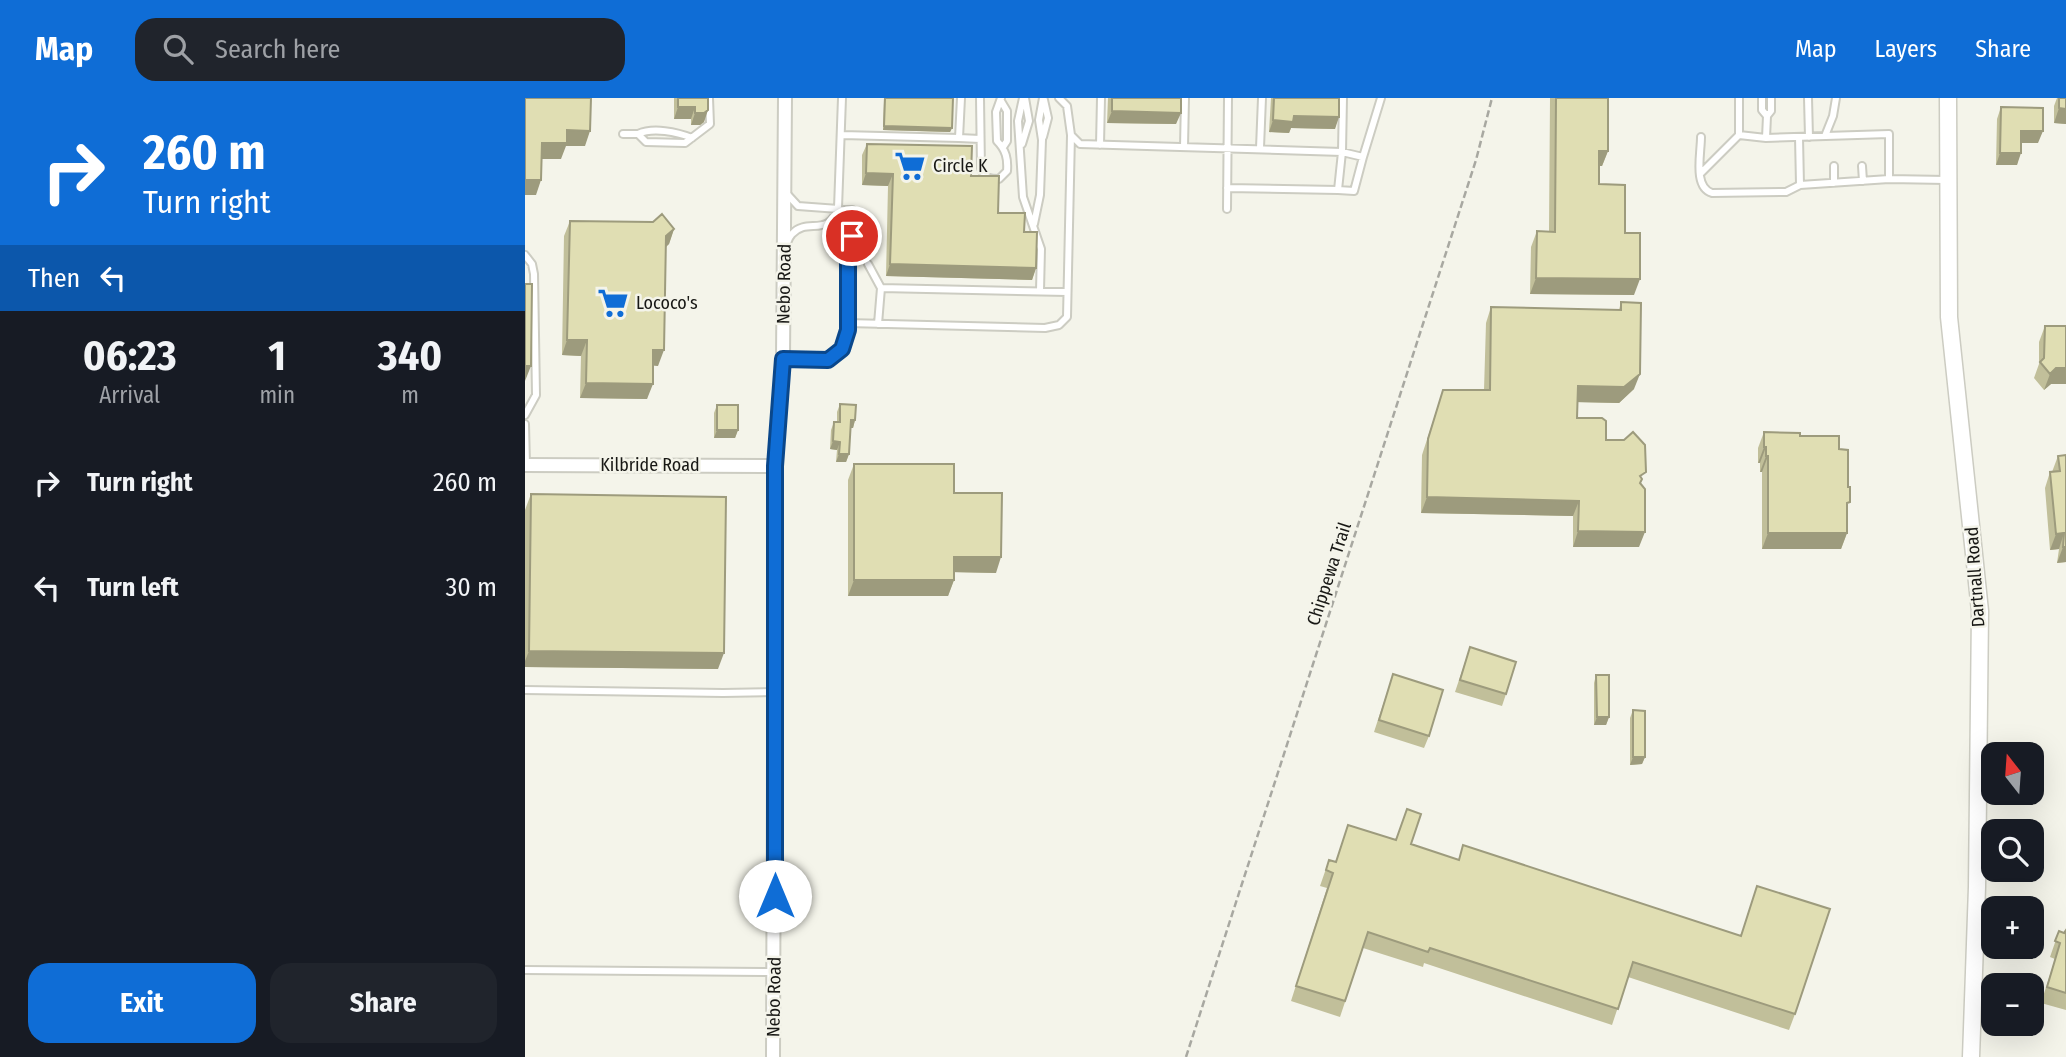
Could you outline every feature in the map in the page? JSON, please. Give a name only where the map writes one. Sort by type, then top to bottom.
[{"type":"street","name":"Nebo Road","points":[[773,1057],[775,466],[783,359],[785,98]]},
{"type":"street","name":"Dartnall Road","points":[[1948,98],[1949,317],[1980,611],[1977,887],[1971,1057]]},
{"type":"street","name":"Kilbride Road","points":[[526,464],[775,466]]},
{"type":"lane","points":[[623,134],[638,134],[646,142],[685,143],[710,124],[709,98]]},
{"type":"lane","points":[[784,249],[793,233],[809,226],[827,225],[835,219],[838,208],[842,98]]},
{"type":"lane","points":[[959,138],[961,98]]},
{"type":"lane","points":[[980,98],[981,168],[983,175],[989,179],[999,179],[1007,172],[1008,160],[1003,147],[997,141],[996,112],[1001,99]]},
{"type":"lane","points":[[1024,98],[1018,121],[1023,197],[1041,249],[1041,291]]},
{"type":"lane","points":[[1033,226],[1040,195],[1042,139],[1039,120],[1043,98]]},
{"type":"lane","points":[[847,323],[1045,328],[1059,325],[1067,317],[1071,135],[1067,106],[1059,98]]},
{"type":"lane","points":[[1100,145],[1101,98]]},
{"type":"lane","points":[[1184,147],[1185,98]]},
{"type":"lane","points":[[1227,209],[1229,98]]},
{"type":"lane","points":[[1260,148],[1262,98]]},
{"type":"lane","points":[[1338,190],[1343,98]]},
{"type":"lane","points":[[1227,188],[1354,191],[1381,98]]},
{"type":"lane","points":[[1700,174],[1739,135],[1739,98]]},
{"type":"lane","points":[[1762,98],[1762,110],[1767,116]]},
{"type":"lane","points":[[1766,138],[1771,98]]},
{"type":"lane","points":[[1808,98],[1809,136]]},
{"type":"lane","points":[[1830,138],[1836,98]]},
{"type":"lane","points":[[842,135],[906,134],[980,139]]},
{"type":"lane","points":[[1739,135],[1766,138],[1809,136],[1861,139],[1889,134],[1889,179]]},
{"type":"lane","points":[[1071,135],[1080,144],[1260,148],[1342,152],[1363,156]]},
{"type":"lane","points":[[1701,137],[1700,183],[1705,191],[1712,193],[1786,192],[1800,185],[1889,179],[1949,180]]},
{"type":"lane","points":[[1799,137],[1800,185]]},
{"type":"lane","points":[[1834,166],[1834,183]]},
{"type":"lane","points":[[1862,166],[1863,181]]},
{"type":"lane","points":[[783,359],[828,360],[842,349],[848,330],[848,246],[852,236],[852,210],[799,206],[785,190]]},
{"type":"lane","points":[[525,255],[534,274],[536,395],[525,415]]},
{"type":"lane","points":[[868,264],[881,288],[878,324]]},
{"type":"lane","points":[[881,288],[1067,292]]},
{"type":"lane","points":[[525,424],[526,464]]},
{"type":"lane","points":[[525,690],[775,692]]},
{"type":"lane","points":[[525,970],[775,972]]},
{"type":"path","name":"Chippewa Trail","points":[[1186,1057],[1476,160],[1492,98]]},
{"type":"building","points":[[525,98],[591,98],[590,131],[567,130],[567,143],[542,143],[541,180],[525,180]]},
{"type":"building","points":[[678,98],[708,98],[708,110],[695,113],[695,107],[678,107]]},
{"type":"building","points":[[885,98],[953,98],[952,128],[884,126]]},
{"type":"building","points":[[1112,98],[1181,98],[1181,113],[1112,111]]},
{"type":"building","points":[[1274,98],[1339,98],[1339,117],[1294,116],[1293,122],[1273,120]]},
{"type":"building","points":[[1556,98],[1608,98],[1608,151],[1599,151],[1599,184],[1625,185],[1625,233],[1640,233],[1640,279],[1536,278],[1537,231],[1555,232]]},
{"type":"building","points":[[2059,98],[2066,98],[2066,109],[2059,108]]},
{"type":"building","points":[[2001,107],[2043,108],[2043,131],[2021,131],[2021,153],[2000,153]]},
{"type":"building","points":[[867,144],[972,146],[971,176],[999,176],[998,213],[1025,213],[1024,232],[1037,232],[1036,268],[890,264],[893,174],[866,173]]},
{"type":"building","points":[[662,214],[674,229],[666,236],[664,350],[653,350],[653,384],[586,383],[587,340],[567,340],[570,221],[653,222]]},
{"type":"building","points":[[525,284],[532,284],[531,366],[525,366]]},
{"type":"building","points":[[1621,302],[1641,303],[1640,374],[1624,387],[1578,386],[1577,418],[1602,418],[1606,421],[1606,440],[1624,440],[1633,432],[1645,445],[1646,472],[1640,476],[1640,483],[1645,489],[1645,532],[1578,531],[1579,501],[1427,497],[1428,439],[1443,390],[1490,390],[1491,307],[1621,310]]},
{"type":"building","points":[[2045,326],[2066,326],[2066,368],[2056,368],[2050,374],[2040,362],[2044,358]]},
{"type":"building","points":[[840,404],[856,405],[855,420],[851,420],[849,454],[839,454],[840,442],[833,441],[834,422],[840,422]]},
{"type":"building","points":[[717,405],[738,405],[738,430],[717,430]]},
{"type":"building","points":[[1764,432],[1839,436],[1839,449],[1848,450],[1850,502],[1847,503],[1847,533],[1768,533],[1768,456],[1764,447]]},
{"type":"building","points":[[2066,455],[2066,547],[2063,547],[2064,533],[2056,534],[2050,472],[2060,471],[2058,456]]},
{"type":"building","points":[[854,464],[954,464],[954,493],[1002,493],[1001,557],[954,557],[954,580],[854,580]]},
{"type":"building","points":[[531,494],[726,497],[724,653],[529,651]]},
{"type":"building","points":[[1470,647],[1516,662],[1506,694],[1460,680]]},
{"type":"building","points":[[1393,674],[1443,690],[1429,736],[1379,720]]},
{"type":"building","points":[[1596,675],[1609,675],[1609,717],[1597,717]]},
{"type":"building","points":[[1633,710],[1645,711],[1645,757],[1633,757]]},
{"type":"building","points":[[1407,809],[1421,814],[1411,844],[1459,860],[1463,845],[1741,936],[1757,886],[1830,909],[1795,1014],[1633,962],[1618,1009],[1430,948],[1428,952],[1368,932],[1345,1001],[1296,986],[1333,873],[1326,870],[1329,860],[1336,862],[1348,825],[1396,840]]},
{"type":"building","points":[[2066,930],[2066,993],[2047,987],[2060,943],[2055,941],[2059,931],[2064,933]]},
{"type":"place","name":"Circle K","points":[[910,166]]},
{"type":"place","name":"Lococo's","points":[[613,303]]},
{"type":"route","points":[[775,896],[775,466],[783,359],[828,360],[842,349],[848,330],[848,246],[852,236]]}]
